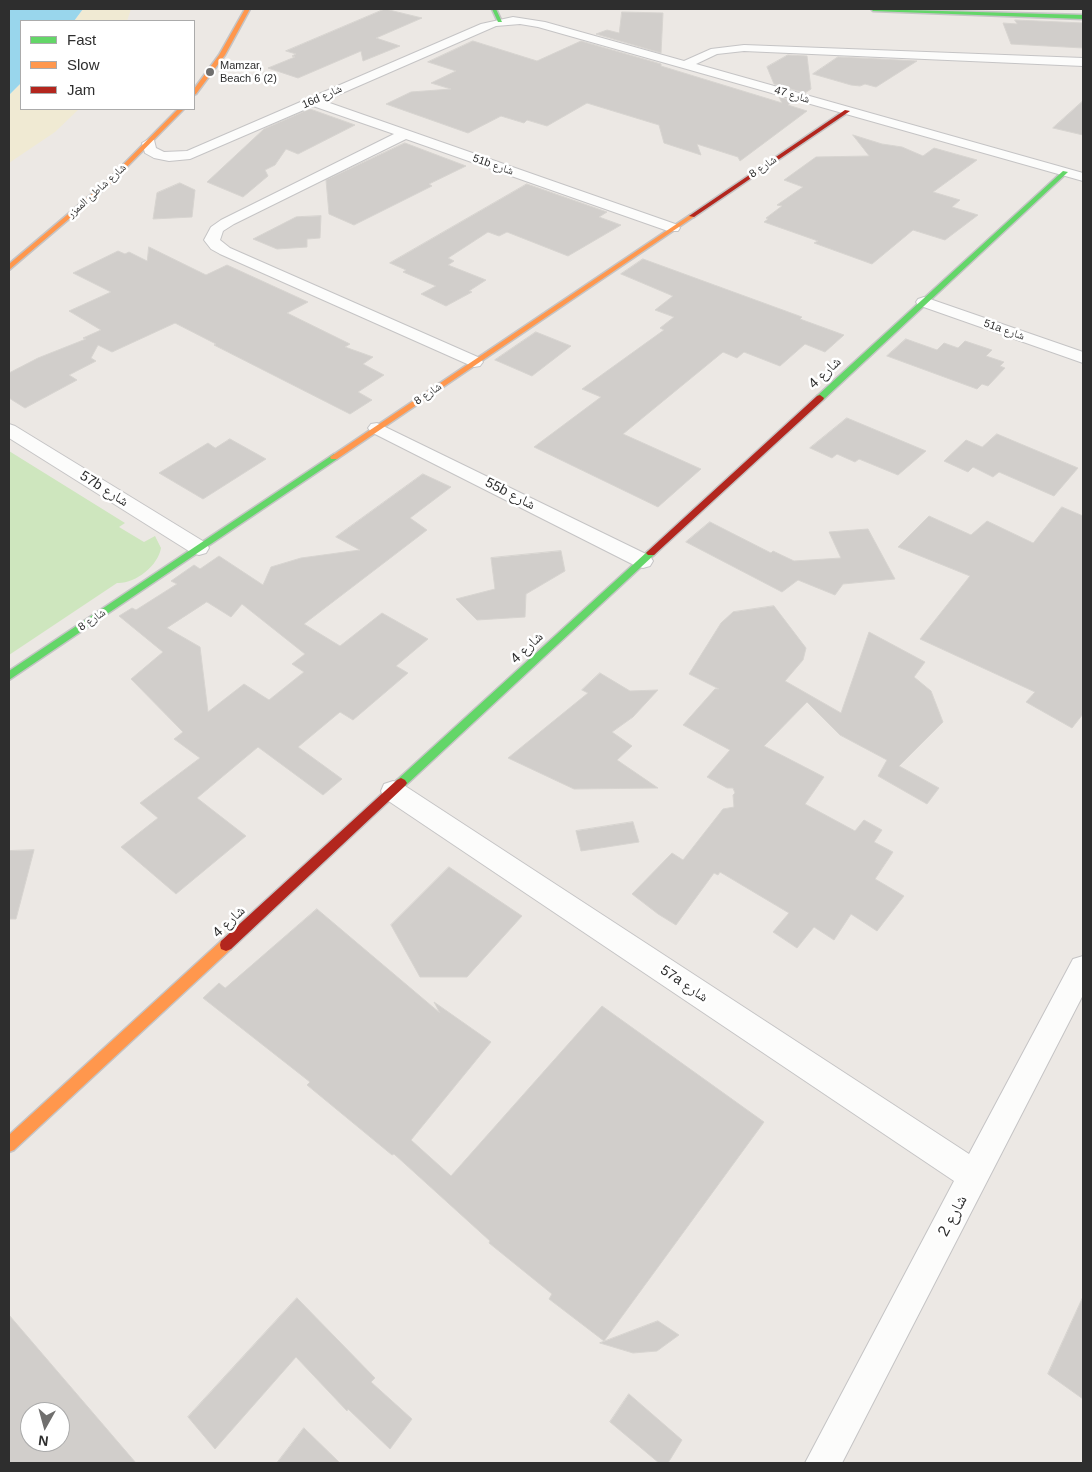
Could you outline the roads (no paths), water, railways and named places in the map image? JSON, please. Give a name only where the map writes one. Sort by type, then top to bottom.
[{"type":"street","points":[[494,9],[500,21]]},
{"type":"street","points":[[873,9],[1083,17]]},
{"type":"street","points":[[195,92],[235,32],[252,12]]},
{"type":"street","name":"شارع 47","points":[[500,21],[532,22],[1083,177]]},
{"type":"street","name":"16d شارع","points":[[149,143],[150,150],[160,156],[190,155],[500,21]]},
{"type":"street","points":[[684,65],[715,51],[744,48],[1083,62]]},
{"type":"street","name":"51b شارع","points":[[312,101],[673,228]]},
{"type":"street","name":"شارع شاطئ الممزر","points":[[9,268],[94,196],[149,143],[179,110]]},
{"type":"street","name":"شارع 8","points":[[9,676],[847,111]]},
{"type":"street","points":[[405,134],[219,226],[213,233],[212,240],[216,246],[225,251],[474,362]]},
{"type":"street","name":"شارع 4","points":[[9,1145],[1065,172]]},
{"type":"street","name":"51a شارع","points":[[924,302],[1083,358]]},
{"type":"street","name":"55b شارع","points":[[377,428],[643,561]]},
{"type":"street","name":"57b شارع","points":[[9,430],[199,548]]},
{"type":"street","name":"57a شارع","points":[[394,791],[974,1176]]},
{"type":"street","name":"شارع 2","points":[[823,1463],[1083,968]]},
{"type":"water","points":[[9,9],[83,9],[75,20],[20,20],[20,84],[9,95]]},
{"type":"place","name":"Mamzar, Beach 6 (2)","points":[[210,72]]}]
